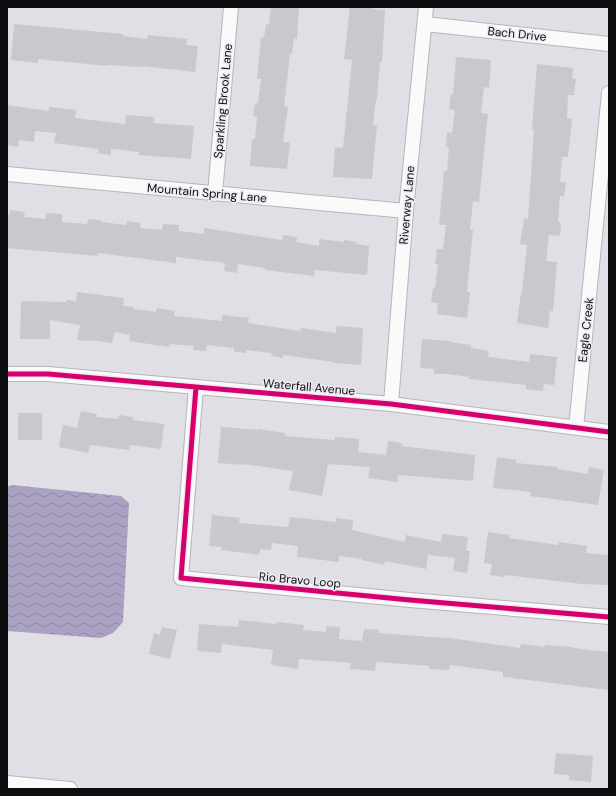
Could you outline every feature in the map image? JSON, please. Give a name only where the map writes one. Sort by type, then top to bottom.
[{"type":"street","name":"Sparkling Brook Lane","points":[[215,194],[231,7]]},
{"type":"street","name":"Riverway Lane","points":[[391,404],[406,211],[426,7]]},
{"type":"street","name":"Bach Drive","points":[[425,24],[609,44]]},
{"type":"street","name":"Eagle Creek","points":[[576,428],[609,93]]},
{"type":"street","name":"Mountain Spring Lane","points":[[7,174],[406,211]]},
{"type":"street","name":"Waterfall Avenue","points":[[7,374],[48,374],[391,404],[609,432]]},
{"type":"street","name":"Rio Bravo Loop","points":[[196,387],[181,578],[402,600],[609,617]]},
{"type":"street","points":[[7,783],[70,789]]},
{"type":"water","points":[[12,485],[121,496],[129,503],[123,622],[113,633],[101,638],[7,631],[7,487]]},
{"type":"building","points":[[271,7],[299,7],[297,39],[294,38],[292,54],[290,54],[284,106],[288,107],[283,142],[290,143],[287,169],[250,166],[252,139],[255,139],[257,117],[253,116],[255,103],[258,103],[261,79],[257,79],[261,37],[264,38],[266,24],[269,25]]},
{"type":"building","points":[[350,7],[373,7],[373,9],[385,10],[382,62],[380,62],[373,125],[377,125],[372,179],[333,177],[335,147],[343,148],[352,60],[344,59]]},
{"type":"building","points":[[14,24],[123,34],[123,36],[147,39],[148,35],[187,39],[186,45],[198,46],[195,72],[142,66],[107,66],[38,59],[38,63],[11,60]]},
{"type":"building","points":[[456,57],[491,60],[489,88],[484,87],[481,113],[488,114],[479,202],[473,201],[470,230],[473,230],[467,292],[470,292],[467,318],[437,314],[438,303],[431,302],[433,288],[435,288],[438,264],[435,264],[437,249],[443,249],[446,225],[439,225],[444,171],[447,171],[449,147],[446,147],[447,132],[452,133],[455,110],[449,109],[451,94],[453,94]]},
{"type":"building","points":[[537,64],[573,68],[572,78],[576,79],[574,95],[568,95],[567,118],[572,119],[568,157],[562,157],[560,182],[566,182],[564,197],[560,196],[558,222],[561,223],[560,236],[549,235],[546,261],[557,262],[553,311],[550,311],[548,328],[517,323],[527,245],[520,244],[524,218],[528,219],[534,130],[532,129]]},
{"type":"building","points":[[8,105],[49,111],[49,107],[76,110],[75,118],[125,124],[126,115],[154,117],[154,123],[194,126],[191,159],[139,155],[139,152],[111,149],[111,155],[98,153],[98,149],[54,143],[56,133],[35,131],[34,142],[19,140],[18,147],[7,145]]},
{"type":"building","points":[[10,210],[25,212],[24,217],[46,219],[46,213],[62,214],[62,222],[87,224],[88,219],[126,225],[127,221],[141,223],[140,228],[162,230],[163,224],[179,225],[179,231],[204,234],[204,228],[282,240],[283,235],[297,237],[296,242],[319,246],[319,239],[357,242],[356,244],[369,246],[367,275],[315,270],[314,276],[265,270],[265,268],[238,264],[237,273],[224,271],[225,263],[176,257],[176,263],[98,253],[98,256],[7,248],[7,214],[9,215]]},
{"type":"building","points":[[77,292],[124,298],[123,306],[156,312],[157,308],[175,311],[174,316],[222,321],[222,315],[249,318],[248,323],[300,331],[301,328],[336,333],[336,326],[363,328],[361,365],[334,363],[283,355],[283,358],[271,356],[272,353],[246,350],[246,353],[234,352],[234,348],[207,345],[206,351],[193,350],[194,346],[170,344],[169,347],[129,341],[130,335],[115,332],[112,343],[77,340],[80,325],[50,320],[50,339],[20,339],[21,301],[76,301]]},
{"type":"building","points":[[422,339],[450,341],[471,345],[471,348],[489,351],[488,357],[529,362],[530,354],[557,357],[554,385],[544,384],[543,391],[526,389],[526,385],[469,379],[469,377],[448,374],[434,374],[434,369],[420,368]]},
{"type":"building","points":[[81,411],[97,414],[96,417],[118,419],[119,415],[133,417],[133,420],[164,424],[161,449],[130,445],[129,450],[90,445],[88,453],[59,447],[63,425],[77,428]]},
{"type":"building","points":[[18,413],[42,413],[42,440],[18,440]]},
{"type":"building","points":[[221,427],[258,429],[285,433],[285,436],[335,440],[335,437],[359,439],[358,452],[386,455],[388,441],[402,443],[402,446],[475,455],[473,481],[398,475],[397,482],[368,478],[370,467],[328,464],[322,496],[289,490],[293,471],[244,464],[218,463]]},
{"type":"building","points":[[497,457],[516,460],[516,463],[558,467],[558,469],[588,474],[589,467],[604,470],[598,505],[530,496],[531,492],[493,488]]},
{"type":"building","points":[[212,515],[240,518],[239,523],[288,527],[290,517],[336,522],[336,518],[353,520],[352,530],[405,542],[406,535],[441,542],[442,534],[468,537],[466,551],[470,551],[467,573],[453,571],[455,558],[428,555],[426,569],[385,561],[384,565],[362,559],[339,556],[339,562],[297,557],[298,546],[272,543],[271,550],[260,549],[259,555],[221,550],[222,547],[209,546]]},
{"type":"building","points":[[488,532],[510,535],[509,538],[558,545],[559,542],[587,546],[586,553],[609,555],[609,585],[582,584],[505,575],[504,577],[490,575],[492,564],[484,563]]},
{"type":"building","points":[[239,620],[304,625],[303,630],[326,632],[326,626],[340,627],[339,639],[362,641],[364,629],[379,630],[378,633],[450,638],[520,648],[521,644],[545,647],[545,645],[609,652],[608,690],[503,677],[503,672],[450,665],[449,670],[429,669],[429,666],[376,662],[375,671],[350,669],[351,663],[299,659],[298,669],[271,665],[273,650],[222,644],[221,653],[197,651],[199,624],[238,627]]},
{"type":"building","points":[[162,627],[177,630],[170,659],[149,654],[154,633],[160,635]]},
{"type":"building","points":[[556,753],[593,756],[591,782],[569,780],[569,775],[554,774]]},
{"type":"cycle path","points":[[7,374],[48,374],[391,404],[609,432]]},
{"type":"cycle path","points":[[196,387],[181,578],[609,617]]}]
